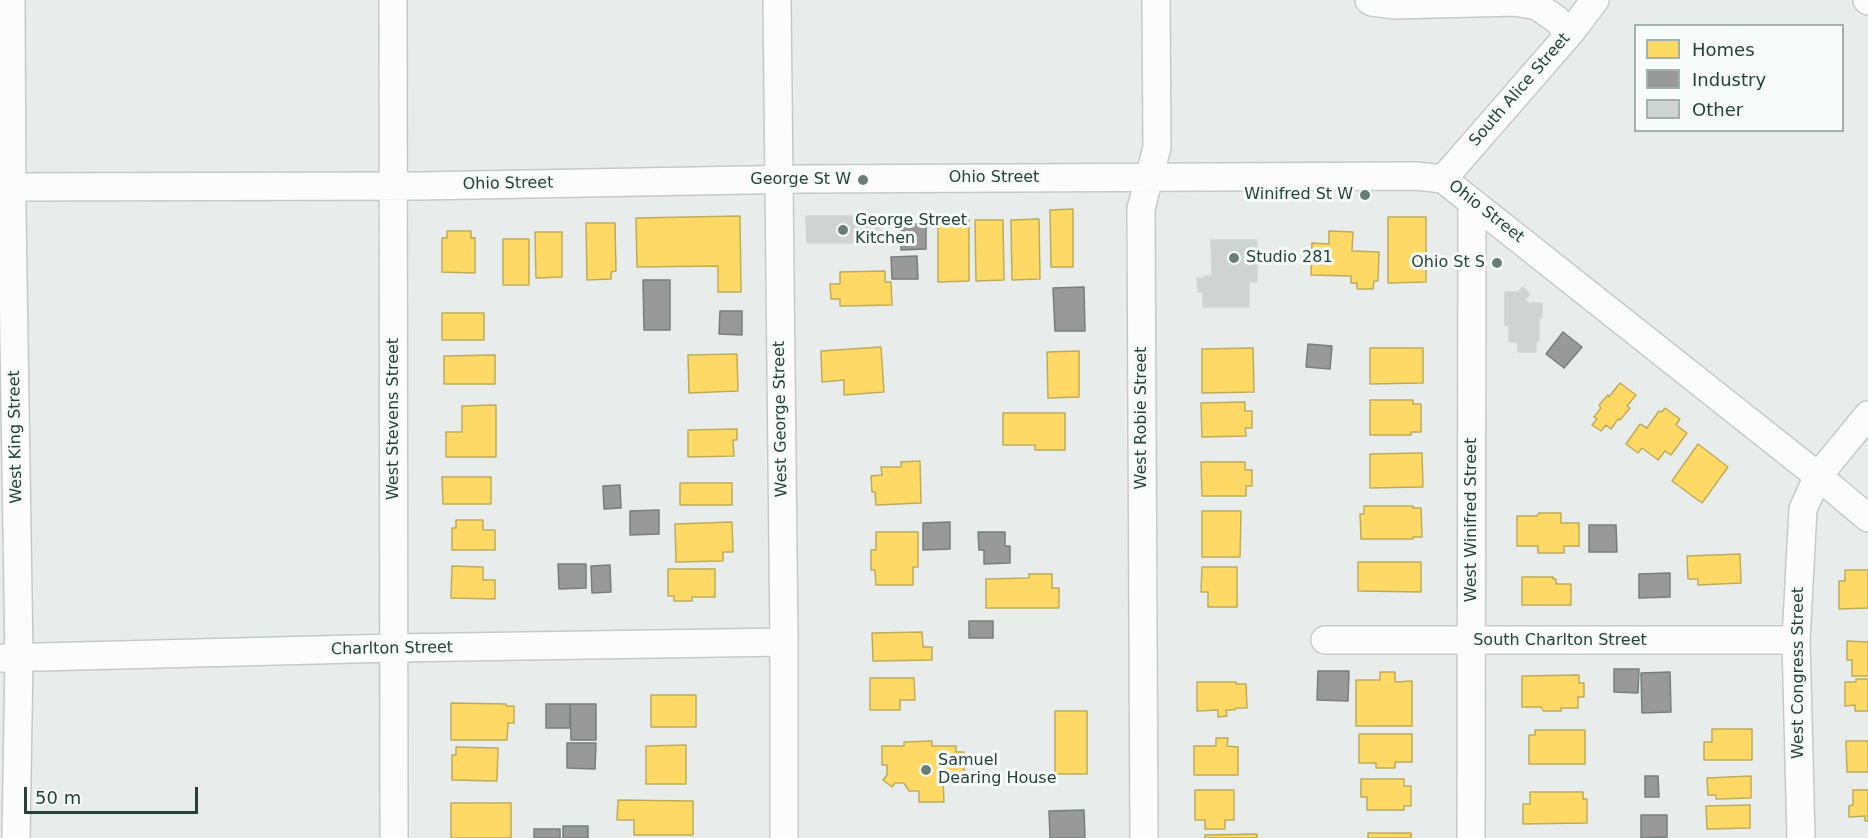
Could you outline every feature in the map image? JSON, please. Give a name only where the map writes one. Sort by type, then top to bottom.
[{"type":"street","name":"West King Street","points":[[11,0],[6,187],[10,658],[16,838]]},
{"type":"street","name":"West Stevens Street","points":[[393,0],[394,838]]},
{"type":"street","name":"West George Street","points":[[777,0],[784,838]]},
{"type":"street","name":"West Robie Street","points":[[1144,838],[1141,209],[1158,147],[1156,0]]},
{"type":"street","points":[[1369,0],[1395,4],[1515,2],[1537,6],[1556,19],[1570,33]]},
{"type":"street","name":"South Alice Street","points":[[1443,179],[1570,33],[1595,0]]},
{"type":"street","name":"Ohio Street","points":[[6,187],[394,185],[779,179],[1416,176],[1443,179],[1868,518]]},
{"type":"street","name":"West Winifred Street","points":[[1471,838],[1472,202]]},
{"type":"street","name":"West Congress Street","points":[[1801,838],[1796,640],[1803,509],[1818,476],[1868,414]]},
{"type":"street","name":"South Charlton Street","points":[[1325,640],[1796,640]]},
{"type":"street","name":"Charlton Street","points":[[10,658],[395,648],[784,642]]},
{"type":"building: Homes","points":[[1073,209],[1073,267],[1051,267],[1050,210]]},
{"type":"building: Homes","points":[[740,216],[741,292],[718,292],[718,266],[637,267],[636,218]]},
{"type":"building: Homes","points":[[1388,217],[1426,217],[1426,282],[1388,283]]},
{"type":"building: Homes","points":[[938,219],[969,219],[969,281],[938,282]]},
{"type":"building: Homes","points":[[1039,219],[1040,279],[1012,280],[1011,220]]},
{"type":"building: Homes","points":[[975,220],[1003,220],[1004,280],[976,281]]},
{"type":"building: Homes","points":[[586,223],[615,223],[616,271],[611,272],[611,279],[587,280]]},
{"type":"building: Homes","points":[[447,231],[471,231],[471,238],[475,238],[475,273],[442,272],[442,238],[447,238]]},
{"type":"building: Homes","points":[[1329,231],[1353,232],[1352,251],[1379,252],[1378,281],[1374,281],[1373,289],[1357,289],[1357,283],[1351,283],[1351,276],[1311,275],[1312,243],[1329,244]]},
{"type":"building: Homes","points":[[535,232],[562,232],[562,277],[536,278]]},
{"type":"building: Homes","points":[[503,239],[529,239],[529,285],[503,285]]},
{"type":"building: Homes","points":[[885,271],[885,282],[891,282],[892,305],[840,306],[840,299],[831,299],[830,284],[840,284],[840,272]]},
{"type":"building: Homes","points":[[442,313],[484,313],[484,340],[442,340]]},
{"type":"building: Homes","points":[[881,347],[884,392],[844,395],[844,380],[822,382],[821,351]]},
{"type":"building: Homes","points":[[1253,348],[1254,392],[1202,393],[1202,349]]},
{"type":"building: Homes","points":[[1370,348],[1423,348],[1423,383],[1370,384]]},
{"type":"building: Homes","points":[[1079,351],[1079,397],[1048,398],[1047,352]]},
{"type":"building: Homes","points":[[737,354],[738,391],[689,393],[688,355]]},
{"type":"building: Homes","points":[[495,355],[495,384],[444,384],[444,356]]},
{"type":"building: Homes","points":[[1620,383],[1636,395],[1627,406],[1630,408],[1620,420],[1618,419],[1611,429],[1606,425],[1601,431],[1592,425],[1597,419],[1594,417],[1601,408],[1599,405]]},
{"type":"building: Homes","points":[[1370,400],[1413,400],[1413,404],[1421,404],[1421,432],[1411,432],[1411,435],[1370,435]]},
{"type":"building: Homes","points":[[1245,402],[1245,411],[1252,411],[1252,428],[1245,428],[1246,436],[1202,437],[1201,403]]},
{"type":"building: Homes","points":[[496,405],[496,457],[446,457],[446,432],[462,432],[462,406]]},
{"type":"building: Homes","points":[[1665,408],[1680,419],[1676,425],[1687,433],[1671,455],[1665,451],[1658,460],[1642,448],[1638,453],[1626,444],[1640,424],[1647,428],[1659,411],[1662,412]]},
{"type":"building: Homes","points":[[1003,413],[1065,413],[1065,450],[1035,450],[1035,445],[1003,445]]},
{"type":"building: Homes","points":[[737,429],[737,440],[733,440],[734,456],[688,457],[688,430]]},
{"type":"building: Homes","points":[[1698,444],[1728,467],[1702,503],[1672,481]]},
{"type":"building: Homes","points":[[1422,453],[1423,487],[1370,488],[1370,454]]},
{"type":"building: Homes","points":[[920,461],[921,503],[876,505],[871,476],[882,475],[881,467],[901,467],[901,462]]},
{"type":"building: Homes","points":[[1201,462],[1245,462],[1245,470],[1252,470],[1252,486],[1246,486],[1246,496],[1202,496]]},
{"type":"building: Homes","points":[[442,477],[491,477],[491,504],[443,504]]},
{"type":"building: Homes","points":[[680,483],[732,483],[732,505],[680,505]]},
{"type":"building: Homes","points":[[1364,506],[1421,508],[1422,537],[1361,539],[1360,514],[1364,514]]},
{"type":"building: Homes","points":[[1202,511],[1241,511],[1240,557],[1202,557]]},
{"type":"building: Homes","points":[[1539,513],[1561,513],[1561,523],[1579,523],[1579,546],[1564,546],[1564,553],[1538,553],[1538,546],[1517,546],[1517,516],[1537,516]]},
{"type":"building: Homes","points":[[456,520],[483,520],[483,530],[495,530],[495,550],[452,550],[452,528],[456,528]]},
{"type":"building: Homes","points":[[732,522],[733,552],[723,552],[723,561],[676,562],[675,524]]},
{"type":"building: Homes","points":[[876,532],[918,532],[918,567],[913,567],[913,585],[876,585],[875,570],[871,570],[871,550],[876,550]]},
{"type":"building: Homes","points":[[1740,554],[1741,583],[1698,585],[1698,579],[1688,579],[1687,556]]},
{"type":"building: Homes","points":[[1358,562],[1421,562],[1421,592],[1358,591]]},
{"type":"building: Homes","points":[[452,566],[483,567],[483,580],[495,580],[495,599],[451,598]]},
{"type":"building: Homes","points":[[1202,567],[1237,567],[1237,607],[1208,607],[1208,592],[1201,592]]},
{"type":"building: Homes","points":[[668,569],[715,569],[715,597],[692,597],[692,601],[674,601],[674,596],[668,596]]},
{"type":"building: Homes","points":[[1845,570],[1868,570],[1868,608],[1839,609],[1839,581],[1845,581]]},
{"type":"building: Homes","points":[[1029,574],[1052,574],[1052,588],[1059,588],[1059,608],[986,608],[986,579],[1029,578]]},
{"type":"building: Homes","points":[[1522,577],[1553,577],[1556,579],[1556,584],[1571,584],[1571,605],[1522,605]]},
{"type":"building: Homes","points":[[922,632],[923,647],[932,647],[932,660],[873,661],[872,633]]},
{"type":"building: Homes","points":[[1847,641],[1868,642],[1868,676],[1852,676],[1852,660],[1847,660]]},
{"type":"building: Homes","points":[[1380,672],[1395,672],[1395,682],[1412,681],[1412,726],[1356,726],[1356,680],[1380,680]]},
{"type":"building: Homes","points":[[1579,675],[1579,683],[1584,683],[1584,697],[1578,697],[1578,708],[1543,711],[1541,707],[1522,707],[1522,676]]},
{"type":"building: Homes","points":[[870,678],[914,678],[915,700],[900,700],[900,710],[870,710]]},
{"type":"building: Homes","points":[[1856,679],[1868,679],[1868,711],[1855,711],[1855,705],[1845,706],[1845,682],[1856,682]]},
{"type":"building: Homes","points":[[1197,682],[1246,684],[1247,708],[1226,710],[1227,716],[1218,717],[1218,710],[1197,711]]},
{"type":"building: Homes","points":[[651,695],[696,695],[696,727],[651,727]]},
{"type":"building: Homes","points":[[451,703],[514,706],[514,723],[508,723],[507,740],[451,740]]},
{"type":"building: Homes","points":[[1055,711],[1087,711],[1087,774],[1055,774]]},
{"type":"building: Homes","points":[[1712,729],[1752,729],[1752,760],[1704,760],[1704,742],[1712,742]]},
{"type":"building: Homes","points":[[1535,730],[1585,730],[1585,764],[1529,764],[1529,735],[1535,735]]},
{"type":"building: Homes","points":[[1359,734],[1412,734],[1412,762],[1395,762],[1395,768],[1376,768],[1376,763],[1359,763]]},
{"type":"building: Homes","points":[[1216,738],[1228,738],[1227,746],[1238,747],[1238,775],[1194,775],[1194,746],[1216,746]]},
{"type":"building: Homes","name":"Samuel Dearing House","points":[[932,741],[932,746],[956,746],[956,752],[964,752],[964,780],[943,780],[944,802],[919,802],[919,791],[909,791],[904,783],[895,783],[892,787],[883,780],[887,775],[887,765],[882,765],[882,746],[904,746],[904,742]]},
{"type":"building: Homes","points":[[1846,741],[1868,741],[1868,772],[1847,772]]},
{"type":"building: Homes","points":[[686,745],[686,784],[646,784],[646,746]]},
{"type":"building: Homes","points":[[456,747],[498,748],[497,781],[452,780],[452,755],[456,755]]},
{"type":"building: Homes","points":[[1751,776],[1751,798],[1716,799],[1716,795],[1708,795],[1707,778]]},
{"type":"building: Homes","points":[[1361,779],[1404,779],[1404,786],[1411,786],[1411,806],[1404,806],[1404,810],[1367,810],[1367,797],[1361,797]]},
{"type":"building: Homes","points":[[1195,790],[1234,790],[1234,820],[1225,820],[1225,829],[1205,829],[1205,820],[1195,820]]},
{"type":"building: Homes","points":[[1853,790],[1868,790],[1868,821],[1865,821],[1865,816],[1849,817],[1849,806],[1853,805]]},
{"type":"building: Homes","points":[[1530,792],[1583,792],[1583,799],[1587,799],[1587,823],[1523,824],[1523,804],[1530,804]]},
{"type":"building: Homes","points":[[618,800],[693,801],[693,835],[634,835],[634,820],[617,820]]},
{"type":"building: Homes","points":[[451,803],[511,803],[511,838],[451,838]]},
{"type":"building: Homes","points":[[1750,805],[1750,828],[1707,829],[1706,806]]},
{"type":"building: Homes","points":[[1368,833],[1411,833],[1411,838],[1368,838]]},
{"type":"building: Homes","points":[[1257,834],[1257,838],[1205,838],[1205,835]]},
{"type":"building: Industry","points":[[901,224],[926,224],[926,249],[901,250]]},
{"type":"building: Industry","points":[[917,256],[918,279],[892,279],[891,257]]},
{"type":"building: Industry","points":[[643,280],[670,280],[670,330],[644,330]]},
{"type":"building: Industry","points":[[1084,287],[1085,331],[1055,331],[1053,288]]},
{"type":"building: Industry","points":[[720,311],[742,311],[742,335],[719,334]]},
{"type":"building: Industry","points":[[1563,332],[1582,347],[1564,368],[1546,354]]},
{"type":"building: Industry","points":[[1308,344],[1332,346],[1330,369],[1306,367]]},
{"type":"building: Industry","points":[[620,485],[621,508],[604,509],[603,486]]},
{"type":"building: Industry","points":[[659,510],[659,534],[630,535],[630,511]]},
{"type":"building: Industry","points":[[950,522],[950,549],[923,550],[923,523]]},
{"type":"building: Industry","points":[[1589,525],[1616,525],[1617,552],[1589,552]]},
{"type":"building: Industry","points":[[978,532],[1005,532],[1005,546],[1010,546],[1010,563],[984,564],[984,550],[979,550]]},
{"type":"building: Industry","points":[[558,564],[586,564],[586,588],[559,589]]},
{"type":"building: Industry","points":[[610,565],[611,592],[592,593],[591,566]]},
{"type":"building: Industry","points":[[1670,573],[1670,597],[1639,598],[1639,574]]},
{"type":"building: Industry","points":[[969,621],[993,621],[993,638],[969,638]]},
{"type":"building: Industry","points":[[1614,669],[1639,669],[1638,693],[1614,692]]},
{"type":"building: Industry","points":[[1318,671],[1349,671],[1348,701],[1317,700]]},
{"type":"building: Industry","points":[[1670,672],[1671,712],[1642,713],[1641,673]]},
{"type":"building: Industry","points":[[546,704],[570,704],[570,728],[546,728]]},
{"type":"building: Industry","points":[[570,704],[596,704],[596,740],[571,740]]},
{"type":"building: Industry","points":[[567,743],[596,743],[595,769],[567,768]]},
{"type":"building: Industry","points":[[1645,776],[1658,776],[1659,797],[1645,797]]},
{"type":"building: Industry","points":[[1084,810],[1085,838],[1050,838],[1049,811]]},
{"type":"building: Industry","points":[[1641,815],[1667,815],[1667,837],[1641,838]]},
{"type":"building: Industry","points":[[563,826],[588,826],[588,838],[563,838]]},
{"type":"building: Industry","points":[[534,829],[560,829],[560,838],[534,838]]},
{"type":"building: Other","name":"George Street Kitchen","points":[[806,216],[879,216],[879,243],[807,243]]},
{"type":"building: Other","name":"Studio 281","points":[[1211,240],[1257,240],[1257,282],[1249,282],[1249,307],[1203,307],[1203,292],[1198,292],[1197,278],[1212,276]]},
{"type":"building: Other","points":[[1523,287],[1530,294],[1525,300],[1529,303],[1542,303],[1542,318],[1539,318],[1539,341],[1536,341],[1536,352],[1518,352],[1518,342],[1509,342],[1509,325],[1505,325],[1505,292],[1517,293]]},
{"type":"place","name":"George St W","points":[[863,180]]},
{"type":"place","name":"Winifred St W","points":[[1365,195]]},
{"type":"place","name":"George Street Kitchen","points":[[843,230]]},
{"type":"place","name":"Studio 281","points":[[1234,258]]},
{"type":"place","name":"Ohio St S","points":[[1497,263]]},
{"type":"place","name":"Samuel Dearing House","points":[[926,770]]}]
